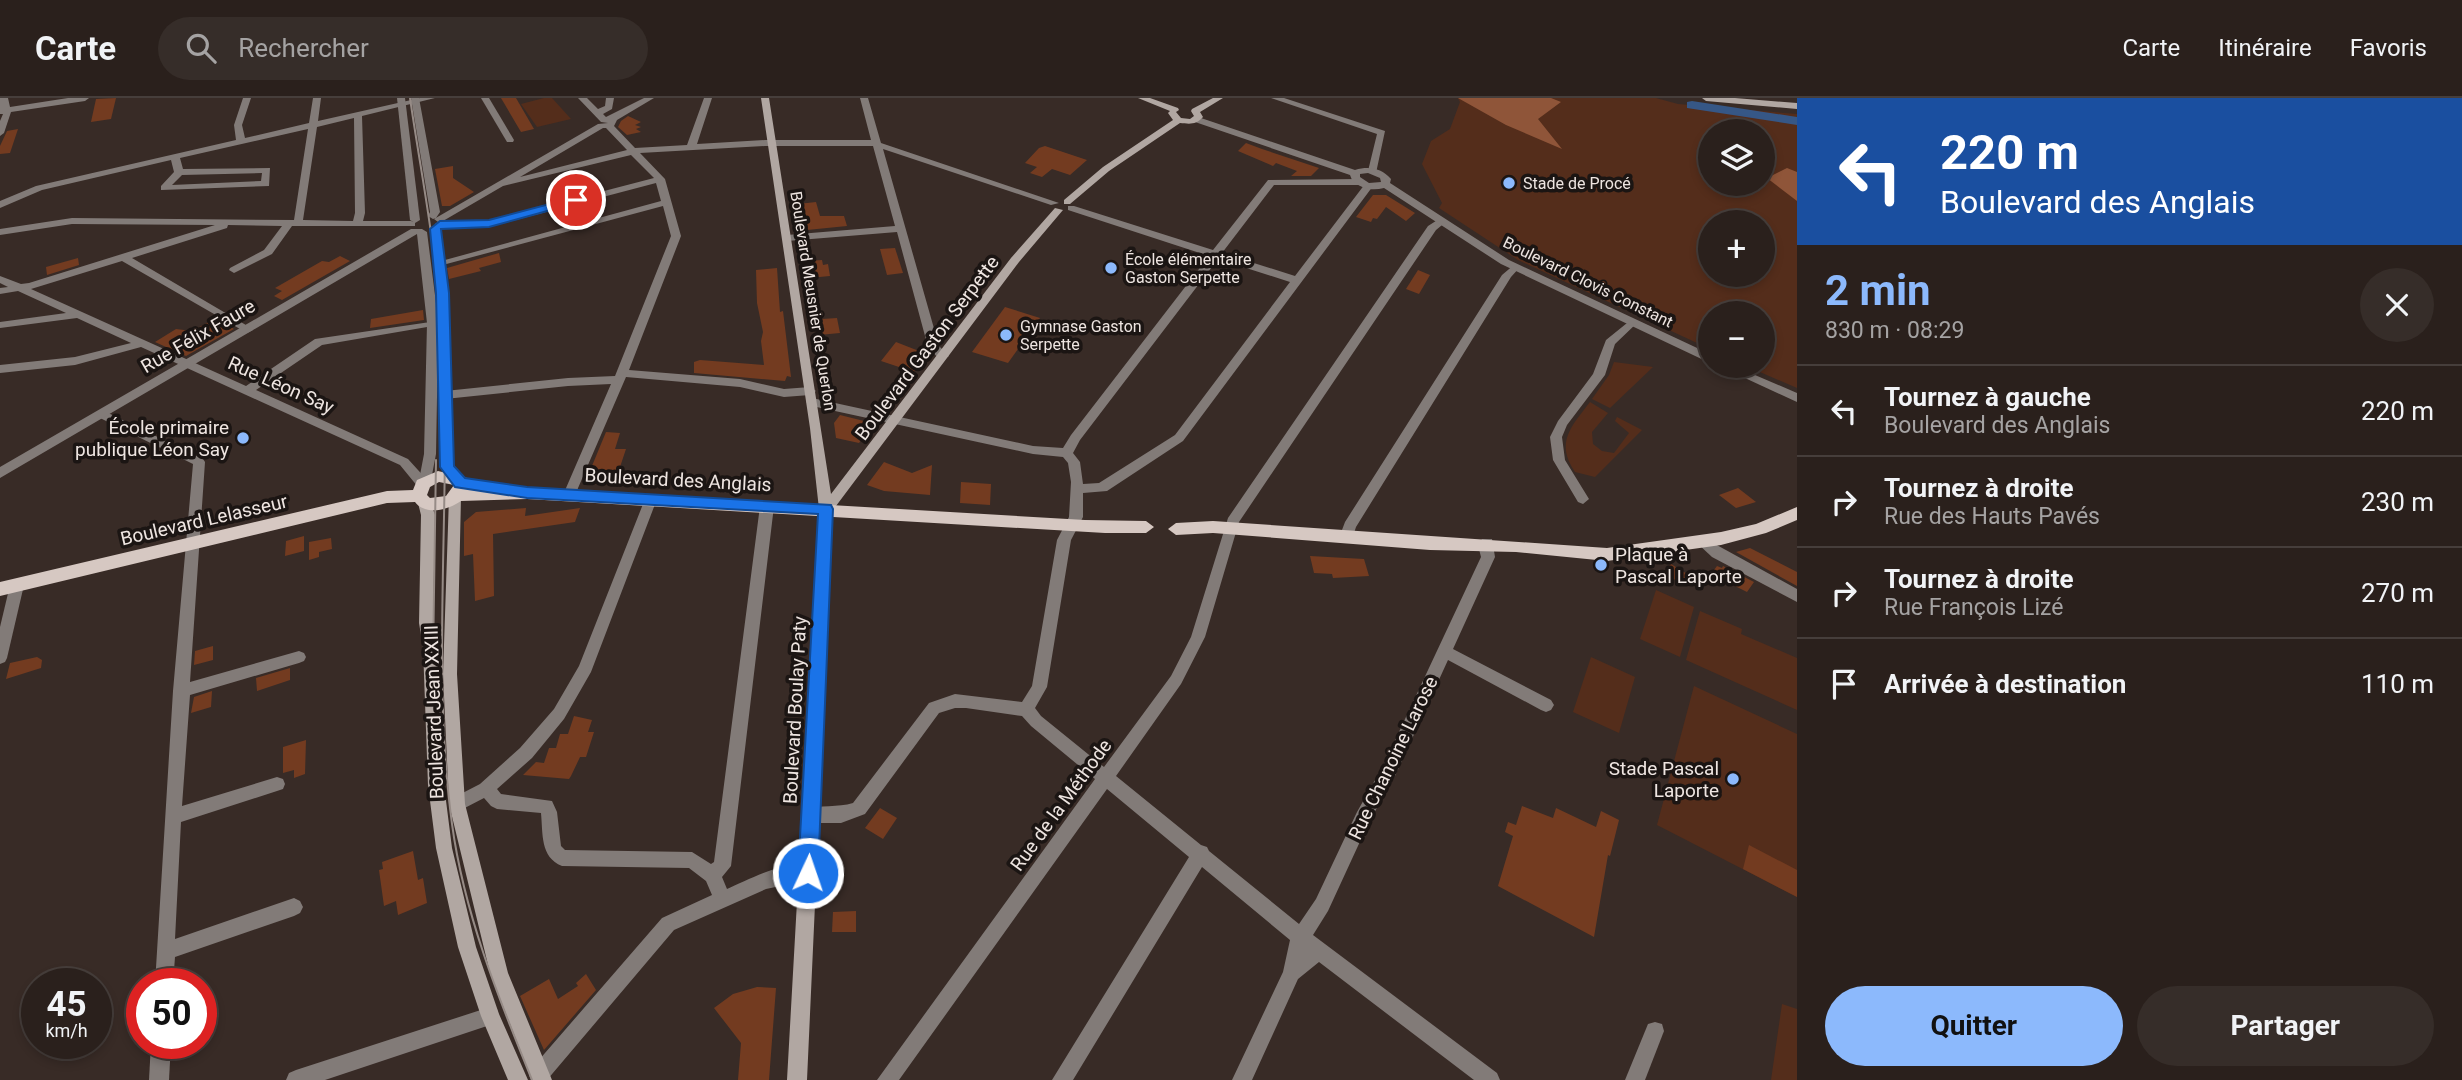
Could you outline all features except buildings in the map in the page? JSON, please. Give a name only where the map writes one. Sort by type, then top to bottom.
[{"type":"main road","name":"Boulevard Meusnier de Querlon","points":[[765,98],[811,396],[825,509]]},
{"type":"main road","points":[[1142,98],[1176,115],[1196,115],[1219,98]]},
{"type":"main road","points":[[1706,98],[1795,103]]},
{"type":"main road","name":"Boulevard Gaston Serpette","points":[[825,509],[897,419],[1015,261],[1063,206],[1176,115]]},
{"type":"main road","points":[[439,476],[456,488],[438,504],[424,491],[439,476]]},
{"type":"main road","name":"Boulevard des Anglais","points":[[456,488],[825,509],[864,514],[1072,523],[1116,529],[1176,528],[1578,551],[1591,554],[1624,554],[1704,543],[1780,521],[1797,513]]},
{"type":"main road","name":"Boulevard Jean XXIII","points":[[456,488],[450,674],[457,804],[504,990],[541,1078]]},
{"type":"main road","name":"Boulevard Jean XXIII","points":[[424,491],[428,514],[426,623],[430,648],[439,817],[457,913],[490,1016],[518,1080]]},
{"type":"main road","name":"Boulevard Lelasseur","points":[[8,587],[387,497],[424,491]]},
{"type":"main road","name":"Boulevard Boulay Paty","points":[[797,1080],[825,509]]},
{"type":"street","points":[[0,133],[4,98]]},
{"type":"street","points":[[4,111],[85,98]]},
{"type":"street","points":[[241,141],[238,125],[247,98]]},
{"type":"street","points":[[234,270],[268,252],[293,223],[317,98]]},
{"type":"street","points":[[0,205],[39,188],[358,115],[408,101],[431,98]]},
{"type":"street","points":[[485,98],[510,140]]},
{"type":"street","points":[[569,495],[677,236],[660,179],[582,98]]},
{"type":"street","points":[[604,121],[610,98]]},
{"type":"street","points":[[437,222],[604,121],[650,98]]},
{"type":"street","points":[[691,148],[708,98]]},
{"type":"street","points":[[864,98],[934,347],[943,356]]},
{"type":"street","points":[[1077,489],[1102,488],[1179,438],[1298,281],[1360,180],[1373,171],[1382,133],[1275,98]]},
{"type":"street","points":[[408,101],[437,222],[446,464],[456,488]]},
{"type":"street","points":[[408,101],[416,227],[431,295],[433,323],[434,371],[424,491]]},
{"type":"street","points":[[357,223],[360,214],[358,115]]},
{"type":"street","points":[[1196,115],[1360,180]]},
{"type":"street","points":[[654,150],[657,146],[694,137]]},
{"type":"street","points":[[500,184],[635,151],[772,142],[877,143],[1298,281]]},
{"type":"street","points":[[175,157],[178,172]]},
{"type":"street","points":[[529,167],[548,173]]},
{"type":"street","points":[[213,169],[267,170],[266,184],[164,188],[178,172],[213,169]]},
{"type":"street","name":"Boulevard Clovis Constant","points":[[1373,171],[1385,176],[1385,184],[1515,267],[1698,353]]},
{"type":"street","points":[[0,232],[72,221],[357,223],[416,227],[437,222],[489,224],[660,179]]},
{"type":"street","points":[[1067,453],[1075,438],[1271,182],[1360,180],[1385,184]]},
{"type":"street","points":[[439,263],[667,202]]},
{"type":"street","name":"Rue de la Méthode","points":[[887,1080],[1176,680],[1198,637],[1229,532],[1432,228],[1442,221]]},
{"type":"street","points":[[0,291],[20,288],[125,258],[218,229],[230,222]]},
{"type":"street","name":"Rue Félix Faure","points":[[0,472],[247,330],[416,227]]},
{"type":"street","points":[[787,238],[901,229]]},
{"type":"street","points":[[125,258],[247,330]]},
{"type":"street","points":[[1346,538],[1357,515],[1507,275],[1515,267]]},
{"type":"street","name":"Rue Léon Say","points":[[0,279],[404,463],[424,491]]},
{"type":"street","points":[[0,325],[77,315]]},
{"type":"street","points":[[1583,499],[1559,460],[1556,437],[1599,375],[1610,343],[1632,322]]},
{"type":"street","points":[[247,391],[319,342],[433,323]]},
{"type":"street","points":[[0,369],[75,361],[139,344]]},
{"type":"street","points":[[445,395],[620,377],[740,383],[811,396],[1033,450],[1067,453],[1074,463],[1077,489],[1072,523],[1064,540],[1039,687],[1026,709]]},
{"type":"street","points":[[1752,378],[1797,398]]},
{"type":"street","points":[[102,414],[199,462],[181,691],[165,968]]},
{"type":"street","points":[[410,469],[428,462]]},
{"type":"street","points":[[457,804],[486,789],[526,753],[559,714],[586,667],[651,499]]},
{"type":"street","points":[[712,875],[722,866],[766,506]]},
{"type":"street","points":[[1704,543],[1717,553],[1797,596]]},
{"type":"street","name":"Rue Chanoine Larose","points":[[1242,1080],[1292,973],[1309,960],[1310,943],[1488,557],[1486,546]]},
{"type":"street","points":[[0,659],[8,587]]},
{"type":"street","points":[[1445,652],[1546,705]]},
{"type":"street","points":[[181,691],[299,657]]},
{"type":"street","points":[[811,815],[841,815],[859,809],[940,703],[956,701],[1010,710],[1026,709]]},
{"type":"street","points":[[1026,709],[1036,721],[1310,943],[1490,1080]]},
{"type":"street","points":[[173,817],[277,784]]},
{"type":"street","points":[[486,789],[496,801],[546,806],[553,850],[562,858],[692,860],[712,875],[723,899]]},
{"type":"street","points":[[1062,1080],[1201,853]]},
{"type":"street","points":[[541,1078],[668,924],[764,881],[808,873]]},
{"type":"street","points":[[166,951],[294,907]]},
{"type":"street","points":[[296,1080],[490,1016]]},
{"type":"street","points":[[1635,1080],[1655,1031]]},
{"type":"street","points":[[159,1080],[160,1059]]},
{"type":"shaded area","points":[[552,98],[571,119],[537,127],[521,104]]},
{"type":"shaded area","points":[[1458,98],[1656,98],[1678,104],[1797,114],[1797,388],[1774,378],[1775,301],[1698,301],[1698,343],[1518,260],[1439,208],[1442,203],[1422,164],[1431,141],[1450,129],[1460,102]]},
{"type":"shaded area","points":[[1458,98],[1551,98],[1561,102],[1538,119],[1562,149],[1506,125]]},
{"type":"shaded area","points":[[1787,168],[1797,172],[1797,201],[1775,184],[1775,174]]},
{"type":"shaded area","points":[[1614,362],[1653,367],[1610,408],[1592,399],[1609,375]]},
{"type":"shaded area","points":[[1590,402],[1608,413],[1592,432],[1593,444],[1602,451],[1614,453],[1629,433],[1615,421],[1617,417],[1642,430],[1595,477],[1575,472],[1566,452],[1568,435]]},
{"type":"shaded area","points":[[1656,590],[1694,607],[1680,657],[1640,639]]},
{"type":"shaded area","points":[[1700,611],[1742,629],[1741,634],[1797,658],[1797,710],[1686,660]]},
{"type":"shaded area","points":[[1591,657],[1635,677],[1619,733],[1573,712]]},
{"type":"shaded area","name":"Stade Pascal Laporte","points":[[1694,686],[1797,734],[1797,897],[1657,825]]},
{"type":"shaded area","points":[[1782,1004],[1797,1009],[1797,1080],[1771,1080]]},
{"type":"waterway","points":[[1692,105],[1797,121]]},
{"type":"tram line","points":[[410,98],[434,255],[444,372],[443,695],[445,760],[452,824],[457,857],[474,922],[495,986],[532,1080]]},
{"type":"tram line","points":[[433,659],[436,460]]},
{"type":"place","name":"Stade de Procé","points":[[1509,183]]},
{"type":"place","name":"École élémentaire Gaston Serpette","points":[[1111,268]]},
{"type":"place","name":"Gymnase Gaston Serpette","points":[[1006,335]]},
{"type":"place","name":"École primaire publique Léon Say","points":[[243,438]]},
{"type":"place","name":"Plaque à Pascal Laporte","points":[[1601,565]]},
{"type":"place","name":"Stade Pascal Laporte","points":[[1733,779]]},
{"type":"route","points":[[576,200],[489,224],[440,224],[435,229],[443,293],[447,467],[452,476],[466,485],[527,492],[825,509],[808,873]]}]
